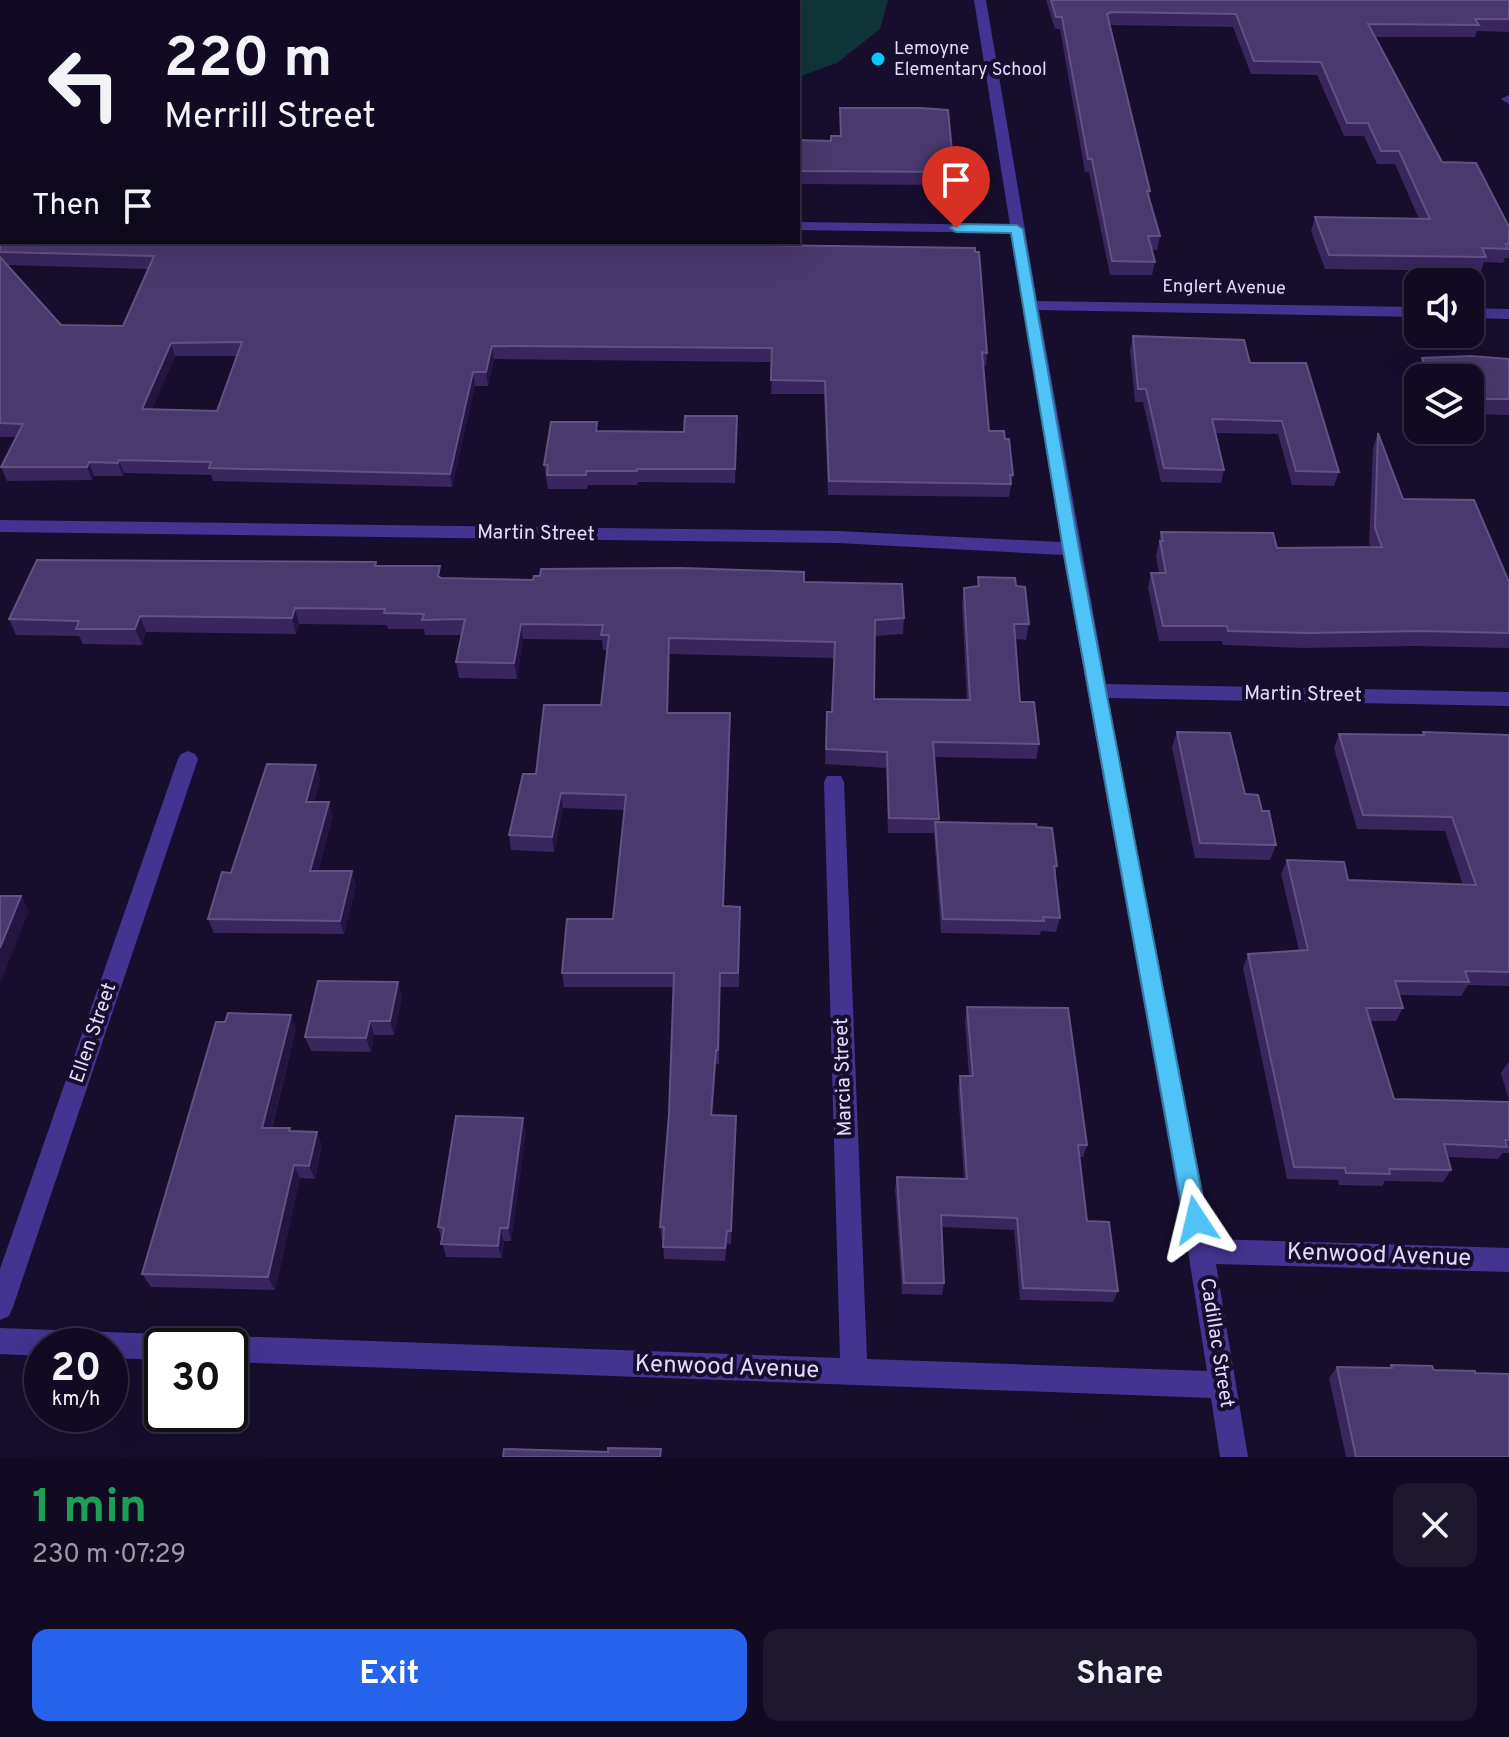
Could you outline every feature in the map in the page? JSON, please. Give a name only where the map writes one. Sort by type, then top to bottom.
[{"type":"street","name":"Cadillac Street","points":[[980,0],[1071,549],[1201,1251],[1234,1457]]},
{"type":"street","points":[[800,226],[1017,229]]},
{"type":"street","name":"Englert Avenue","points":[[1029,305],[1404,312]]},
{"type":"street","points":[[1484,313],[1509,314]]},
{"type":"street","name":"Martin Street","points":[[0,526],[838,537],[1071,549]]},
{"type":"street","name":"Martin Street","points":[[1098,691],[1509,699]]},
{"type":"street","name":"Ellen Street","points":[[0,1307],[188,759]]},
{"type":"street","name":"Marcia Street","points":[[834,782],[854,1372]]},
{"type":"street","name":"Kenwood Avenue","points":[[1201,1251],[1509,1260]]},
{"type":"street","points":[[0,1341],[144,1346]]},
{"type":"street","name":"Kenwood Avenue","points":[[248,1350],[1223,1385]]},
{"type":"green space","points":[[800,0],[888,0],[880,29],[837,63],[800,76]]},
{"type":"building","points":[[1051,0],[1509,0],[1509,19],[1475,19],[1479,25],[1368,24],[1442,162],[1476,163],[1509,227],[1508,249],[1482,248],[1486,257],[1329,255],[1315,217],[1430,219],[1399,151],[1381,151],[1368,123],[1347,123],[1321,62],[1254,61],[1236,14],[1111,12],[1107,14],[1160,236],[1148,236],[1155,262],[1112,261],[1092,159],[1088,159],[1062,17],[1056,17]]},
{"type":"building","points":[[840,108],[948,110],[954,172],[800,171],[800,140],[831,141],[831,136],[841,136]]},
{"type":"building","points":[[0,244],[686,244],[975,248],[975,252],[979,252],[987,353],[982,352],[989,431],[1004,431],[1005,439],[1009,439],[1011,484],[829,481],[825,381],[771,380],[772,348],[492,346],[486,372],[473,372],[450,474],[209,468],[211,462],[119,460],[118,463],[89,462],[87,467],[1,467],[23,424],[0,423],[0,257],[61,325],[123,326],[154,256],[0,252]],"holes":[[[242,342],[217,411],[142,409],[171,343]]]},
{"type":"building","points":[[1133,336],[1244,340],[1250,363],[1306,363],[1339,472],[1296,471],[1282,421],[1212,419],[1224,470],[1164,468],[1146,389],[1138,389]]},
{"type":"building","points":[[1471,356],[1509,359],[1509,399],[1484,399],[1484,364],[1425,364],[1422,358]]},
{"type":"building","points":[[685,416],[737,416],[735,469],[637,469],[586,471],[586,475],[547,475],[548,465],[544,465],[551,422],[597,422],[596,431],[684,432]]},
{"type":"building","points":[[1378,433],[1403,499],[1474,500],[1509,582],[1509,633],[1308,633],[1228,631],[1227,626],[1163,626],[1151,573],[1166,573],[1161,532],[1273,533],[1277,548],[1382,547],[1375,528]]},
{"type":"building","points":[[37,560],[376,562],[375,566],[440,566],[438,576],[441,578],[533,580],[534,576],[540,576],[541,569],[682,568],[804,572],[804,582],[902,584],[904,618],[875,620],[874,699],[970,700],[964,588],[979,586],[978,577],[1015,578],[1016,586],[1025,587],[1029,624],[1014,624],[1020,702],[1034,702],[1039,744],[933,742],[939,819],[889,818],[887,752],[826,749],[827,712],[832,712],[835,642],[669,638],[667,713],[730,713],[723,906],[740,907],[738,973],[720,973],[718,1050],[711,1115],[736,1116],[731,1231],[727,1231],[725,1248],[663,1247],[664,1227],[660,1227],[669,1114],[674,973],[562,973],[567,919],[613,919],[626,795],[561,793],[552,837],[509,835],[523,774],[536,774],[544,705],[601,705],[609,635],[601,635],[603,625],[521,624],[514,663],[456,662],[465,619],[422,620],[424,614],[384,613],[385,609],[295,608],[292,618],[140,616],[135,629],[76,629],[79,621],[9,619]]},
{"type":"building","points":[[1177,732],[1230,733],[1245,794],[1258,795],[1262,811],[1269,811],[1276,845],[1200,843]]},
{"type":"building","points":[[1423,732],[1509,735],[1509,972],[1465,971],[1469,982],[1395,981],[1403,1008],[1366,1008],[1394,1099],[1509,1102],[1507,1147],[1444,1144],[1451,1170],[1389,1169],[1390,1174],[1346,1173],[1345,1168],[1294,1167],[1248,954],[1308,950],[1287,860],[1344,862],[1348,880],[1476,885],[1452,817],[1363,815],[1339,734],[1424,735]]},
{"type":"building","points":[[267,764],[316,765],[306,802],[329,802],[310,871],[352,871],[340,921],[208,919],[222,872],[231,873]]},
{"type":"building","points":[[935,822],[1036,824],[1037,827],[1052,828],[1060,918],[1043,917],[1044,921],[943,919]]},
{"type":"building","points":[[0,896],[21,896],[0,948]]},
{"type":"building","points":[[318,981],[398,982],[390,1021],[370,1021],[366,1038],[305,1037]]},
{"type":"building","points":[[967,1007],[1068,1008],[1087,1145],[1078,1145],[1087,1221],[1109,1222],[1118,1291],[1023,1288],[1017,1218],[941,1215],[944,1283],[904,1283],[897,1177],[967,1179],[960,1076],[973,1076]]},
{"type":"building","points":[[228,1013],[291,1015],[262,1128],[317,1132],[309,1166],[294,1165],[268,1277],[142,1274],[216,1022],[225,1022]]},
{"type":"building","points":[[456,1116],[523,1118],[508,1228],[500,1228],[498,1246],[441,1244],[444,1228],[438,1227]]},
{"type":"building","points":[[1391,1365],[1509,1374],[1509,1457],[1356,1457],[1337,1367],[1392,1368]]},
{"type":"building","points":[[608,1448],[661,1449],[660,1457],[503,1457],[504,1449],[608,1452]]},
{"type":"place","name":"Lemoyne Elementary School","points":[[878,59]]},
{"type":"route","points":[[956,228],[1017,229],[1071,549],[1196,1220]]}]
